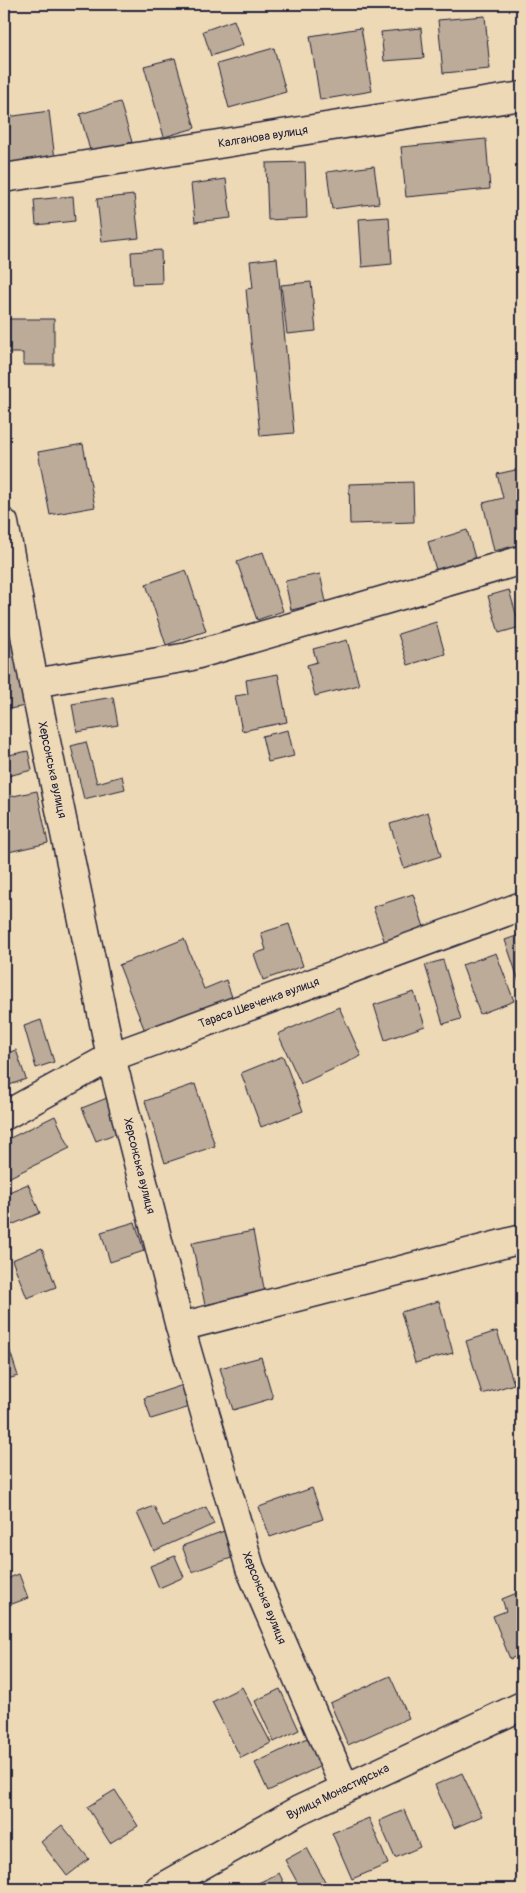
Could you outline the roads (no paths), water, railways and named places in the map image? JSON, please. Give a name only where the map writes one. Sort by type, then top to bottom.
[{"type":"street","name":"Калганова вулиця","points":[[4,178],[522,96]]},
{"type":"street","name":"Херсонська вулиця","points":[[4,523],[34,683],[111,1057],[180,1327],[250,1568],[346,1788]]},
{"type":"street","points":[[34,683],[188,657],[522,560]]},
{"type":"street","name":"Тараса Шевченка вулиця","points":[[4,1116],[111,1057],[522,906]]},
{"type":"street","points":[[180,1327],[522,1239]]},
{"type":"street","name":"Вулиця Монастирська","points":[[159,1889],[299,1810],[522,1706]]}]
